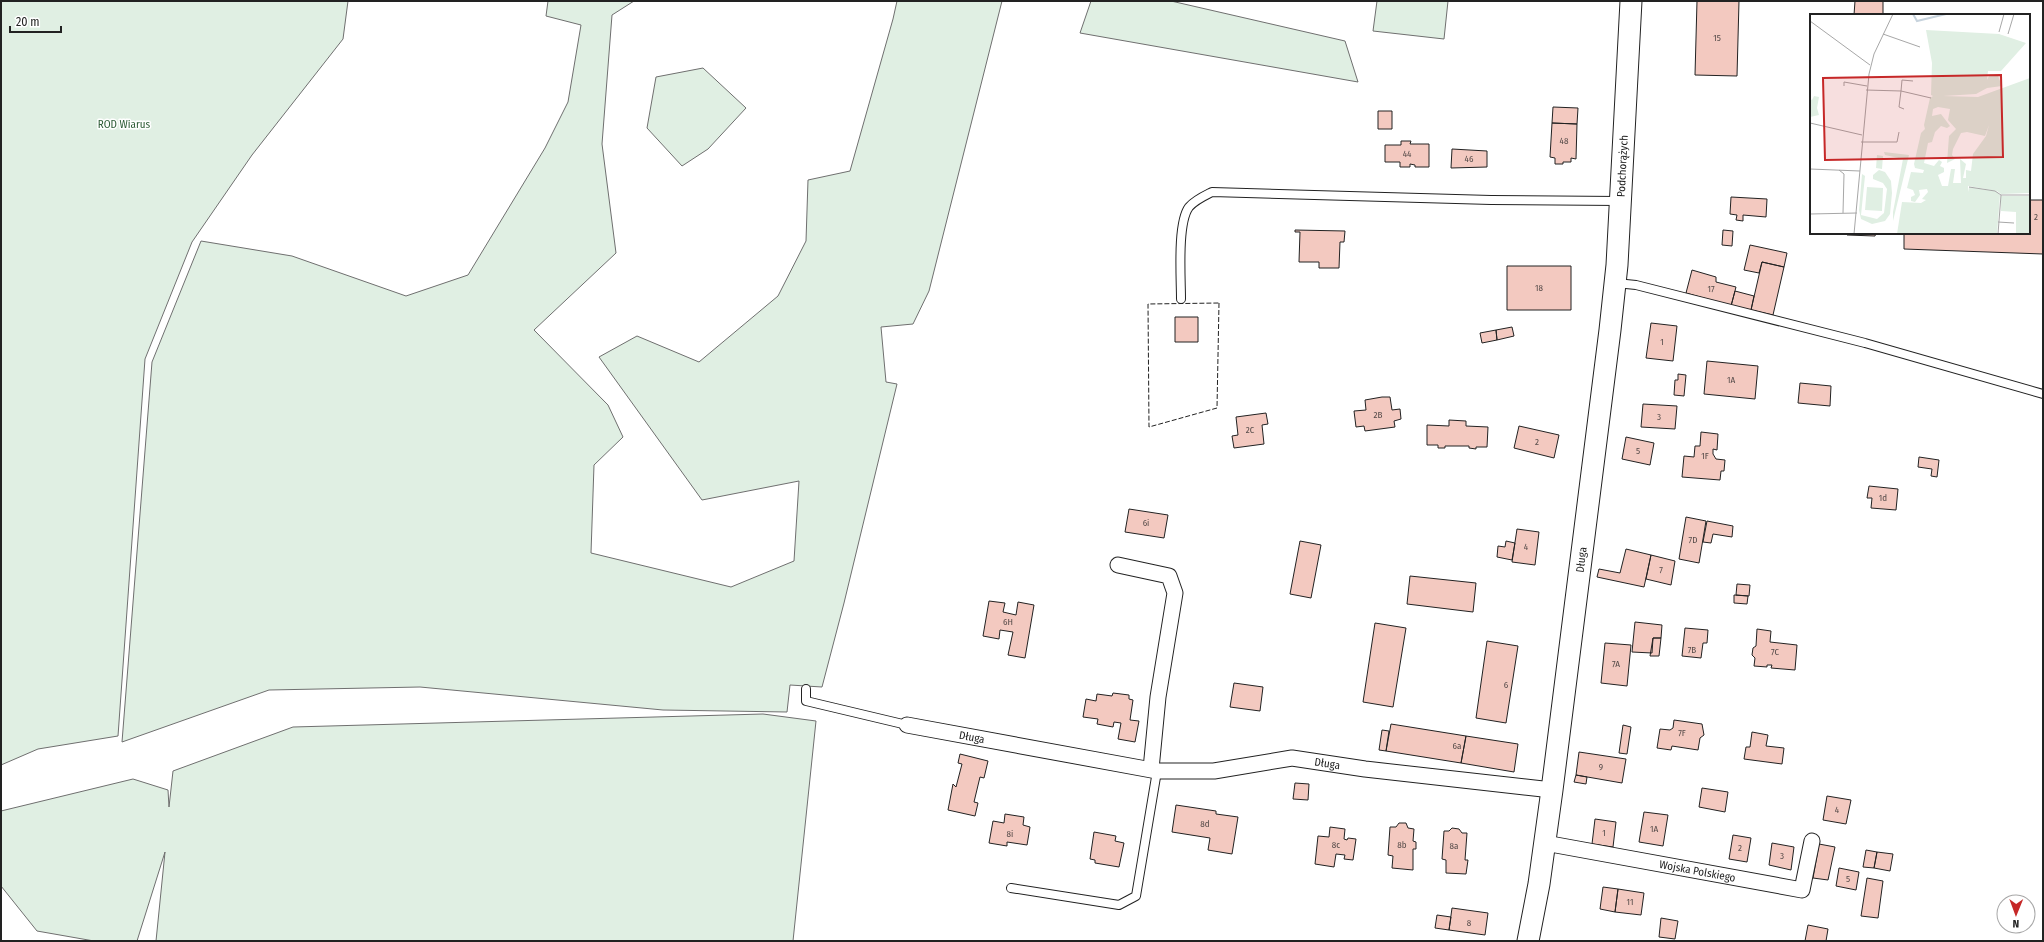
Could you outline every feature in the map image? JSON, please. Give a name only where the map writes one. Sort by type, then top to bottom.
[{"type":"street","name":"Podchorążych","points":[[1610,330],[1615,282],[1631,1]]},
{"type":"street","name":"Długa","points":[[1528,941],[1545,844],[1610,330]]},
{"type":"street","points":[[1118,565],[1169,576],[1175,593],[1158,697],[1154,770]]},
{"type":"street","name":"Długa","points":[[907,725],[1154,770],[1214,771],[1292,758],[1366,769],[1552,790]]},
{"type":"street","name":"Wojska Polskiego","points":[[1545,844],[1802,890],[1812,841]]},
{"type":"lane","points":[[1181,299],[1183,222],[1189,208],[1198,200],[1212,192],[1491,200],[1620,201]]},
{"type":"lane","points":[[1615,282],[1636,285],[1865,343],[2043,394]]},
{"type":"lane","name":"Długa","points":[[806,689],[806,701],[907,725]]},
{"type":"lane","points":[[1011,888],[1119,905],[1136,896],[1154,770]]},
{"type":"green space","name":"ROD Wiarus","points":[[1,1],[348,1],[343,39],[252,155],[192,242],[145,359],[118,736],[38,749],[1,765]]},
{"type":"green space","points":[[548,1],[634,1],[612,15],[602,144],[616,253],[534,330],[608,405],[623,437],[594,465],[591,553],[731,587],[794,561],[799,481],[702,500],[599,357],[637,336],[699,362],[778,296],[806,241],[808,180],[850,171],[897,1],[1002,1],[929,291],[913,324],[881,327],[886,382],[897,384],[822,687],[790,685],[787,712],[663,710],[420,687],[269,690],[122,742],[152,362],[201,241],[292,256],[406,296],[468,275],[545,148],[568,102],[581,25],[546,16]]},
{"type":"green space","points":[[1091,1],[1171,1],[1345,41],[1358,82],[1080,33]]},
{"type":"green space","points":[[1377,1],[1448,1],[1444,39],[1373,31]]},
{"type":"green space","points":[[703,68],[746,108],[708,149],[682,166],[647,128],[656,77]]},
{"type":"green space","points":[[763,714],[816,721],[793,941],[156,941],[165,852],[137,941],[94,941],[37,931],[1,886],[1,811],[133,779],[168,790],[169,807],[173,771],[293,727]]},
{"type":"building","points":[[1697,1],[1739,1],[1737,76],[1695,75]]},
{"type":"building","points":[[1855,1],[1883,1],[1883,14],[1854,14]]},
{"type":"building","points":[[1553,107],[1578,108],[1577,124],[1552,123]]},
{"type":"building","points":[[1378,111],[1392,111],[1392,129],[1378,129]]},
{"type":"building","points":[[1552,123],[1577,124],[1576,159],[1571,158],[1571,162],[1555,164],[1555,158],[1550,157]]},
{"type":"building","points":[[1401,141],[1411,141],[1410,144],[1429,144],[1429,167],[1415,167],[1415,165],[1410,164],[1410,167],[1400,167],[1400,162],[1385,162],[1385,145],[1401,145]]},
{"type":"building","points":[[1452,149],[1487,151],[1487,167],[1451,168]]},
{"type":"building","points":[[1731,197],[1767,199],[1766,217],[1743,215],[1743,221],[1736,220],[1737,215],[1730,214]]},
{"type":"building","points":[[2030,200],[2043,200],[2043,254],[1904,249],[1904,234],[2030,234]]},
{"type":"building","points":[[1295,230],[1345,231],[1344,242],[1340,242],[1339,268],[1319,268],[1319,262],[1299,262],[1300,232],[1295,232]]},
{"type":"building","points":[[1723,230],[1733,231],[1732,246],[1722,245]]},
{"type":"building","points":[[1847,234],[1876,234],[1875,236]]},
{"type":"building","points":[[1750,245],[1787,253],[1784,267],[1762,262],[1759,273],[1744,270]]},
{"type":"building","points":[[1762,262],[1784,267],[1773,315],[1751,310]]},
{"type":"building","points":[[1507,266],[1571,266],[1571,310],[1507,310]]},
{"type":"building","points":[[1692,270],[1716,277],[1716,282],[1736,287],[1731,306],[1686,293]]},
{"type":"building","points":[[1735,291],[1754,296],[1751,310],[1731,306]]},
{"type":"building","points":[[1175,317],[1198,317],[1198,342],[1175,342]]},
{"type":"building","points":[[1651,323],[1677,326],[1673,361],[1646,358]]},
{"type":"building","points":[[1512,327],[1514,336],[1497,340],[1496,330]]},
{"type":"building","points":[[1496,330],[1497,340],[1482,343],[1480,333]]},
{"type":"building","points":[[1707,361],[1758,366],[1755,399],[1704,394]]},
{"type":"building","points":[[1678,374],[1686,375],[1684,396],[1674,395],[1675,380],[1678,380]]},
{"type":"building","points":[[1800,383],[1831,386],[1830,406],[1798,403]]},
{"type":"building","points":[[1390,397],[1392,410],[1400,409],[1401,419],[1394,421],[1395,427],[1365,431],[1364,426],[1356,427],[1354,411],[1366,410],[1365,400]]},
{"type":"building","points":[[1643,404],[1677,406],[1675,429],[1641,427]]},
{"type":"building","points":[[1266,413],[1268,424],[1262,425],[1264,444],[1234,448],[1232,436],[1238,435],[1236,417]]},
{"type":"building","points":[[1449,420],[1466,421],[1466,426],[1488,427],[1487,447],[1476,447],[1476,449],[1469,448],[1469,446],[1445,446],[1445,448],[1438,448],[1438,445],[1427,445],[1427,425],[1449,426]]},
{"type":"building","points":[[1519,426],[1559,435],[1554,458],[1514,448]]},
{"type":"building","points":[[1701,432],[1718,434],[1717,450],[1713,449],[1713,454],[1716,459],[1725,460],[1724,471],[1721,471],[1720,480],[1682,477],[1684,456],[1694,457],[1695,446],[1700,446]]},
{"type":"building","points":[[1626,437],[1654,443],[1650,465],[1622,459]]},
{"type":"building","points":[[1919,457],[1939,460],[1937,477],[1931,476],[1932,469],[1918,467]]},
{"type":"building","points":[[1869,486],[1898,489],[1896,510],[1871,508],[1872,498],[1867,498]]},
{"type":"building","points":[[1129,509],[1168,515],[1164,538],[1125,532]]},
{"type":"building","points":[[1686,517],[1706,521],[1699,563],[1679,559]]},
{"type":"building","points":[[1707,521],[1733,526],[1732,537],[1713,534],[1711,543],[1703,542]]},
{"type":"building","points":[[1517,529],[1539,532],[1535,565],[1512,562]]},
{"type":"building","points":[[1300,541],[1321,545],[1311,598],[1290,594]]},
{"type":"building","points":[[1506,541],[1515,543],[1512,560],[1497,557],[1498,546],[1505,547]]},
{"type":"building","points":[[1626,549],[1651,555],[1644,587],[1597,577],[1599,569],[1620,573]]},
{"type":"building","points":[[1651,555],[1675,561],[1671,585],[1646,579]]},
{"type":"building","points":[[1410,576],[1476,583],[1473,612],[1407,604]]},
{"type":"building","points":[[1737,584],[1750,585],[1749,596],[1736,595]]},
{"type":"building","points":[[1734,595],[1748,596],[1747,604],[1734,603]]},
{"type":"building","points":[[989,601],[1005,603],[1003,612],[1016,615],[1018,602],[1034,605],[1025,658],[1008,655],[1013,632],[1000,630],[999,639],[983,636]]},
{"type":"building","points":[[1635,622],[1662,625],[1661,638],[1653,638],[1652,653],[1632,652]]},
{"type":"building","points":[[1375,623],[1406,628],[1393,707],[1363,702]]},
{"type":"building","points":[[1685,628],[1708,630],[1707,643],[1703,643],[1701,658],[1682,656]]},
{"type":"building","points":[[1757,629],[1771,631],[1770,642],[1797,645],[1795,670],[1771,668],[1772,665],[1767,665],[1767,667],[1754,666],[1755,658],[1752,655],[1753,648],[1756,646]]},
{"type":"building","points":[[1653,638],[1661,638],[1659,656],[1650,656]]},
{"type":"building","points":[[1487,641],[1518,646],[1506,723],[1476,718]]},
{"type":"building","points":[[1605,643],[1631,645],[1627,686],[1601,683]]},
{"type":"building","points":[[1234,683],[1263,687],[1260,711],[1230,707]]},
{"type":"building","points":[[1113,693],[1129,695],[1129,699],[1133,700],[1130,720],[1139,721],[1135,742],[1118,739],[1121,723],[1114,722],[1113,727],[1097,724],[1098,719],[1083,717],[1086,699],[1096,701],[1097,694],[1112,696]]},
{"type":"building","points":[[1674,720],[1702,724],[1704,735],[1700,738],[1698,750],[1672,746],[1671,750],[1657,748],[1660,729],[1670,730],[1673,728]]},
{"type":"building","points":[[1391,724],[1466,736],[1461,763],[1386,751]]},
{"type":"building","points":[[1623,725],[1631,727],[1627,754],[1619,753]]},
{"type":"building","points":[[1382,730],[1389,731],[1386,751],[1379,750]]},
{"type":"building","points":[[1752,732],[1768,735],[1766,746],[1784,748],[1782,764],[1744,759],[1746,747],[1750,747]]},
{"type":"building","points":[[1466,736],[1518,744],[1514,772],[1461,763]]},
{"type":"building","points":[[1579,752],[1626,759],[1622,783],[1576,775]]},
{"type":"building","points":[[960,754],[988,761],[984,778],[980,777],[974,802],[978,803],[975,816],[948,810],[953,784],[956,787],[962,764],[958,763]]},
{"type":"building","points":[[1576,775],[1587,777],[1586,784],[1574,782]]},
{"type":"building","points":[[1295,783],[1309,784],[1308,800],[1293,799]]},
{"type":"building","points":[[1702,788],[1728,792],[1725,812],[1699,807]]},
{"type":"building","points":[[1827,796],[1851,800],[1846,824],[1823,820]]},
{"type":"building","points":[[1176,805],[1216,811],[1216,814],[1238,817],[1232,854],[1208,850],[1210,838],[1172,832]]},
{"type":"building","points":[[1644,812],[1668,815],[1663,846],[1639,842]]},
{"type":"building","points":[[1005,814],[1024,817],[1023,825],[1030,827],[1027,845],[1007,842],[1007,846],[989,843],[993,821],[1004,823]]},
{"type":"building","points":[[1595,819],[1616,822],[1613,847],[1592,844]]},
{"type":"building","points":[[1399,823],[1406,823],[1408,828],[1414,829],[1413,841],[1416,842],[1416,849],[1413,849],[1413,870],[1392,868],[1393,856],[1388,855],[1390,827],[1396,827]]},
{"type":"building","points":[[1330,827],[1345,829],[1344,839],[1356,839],[1353,860],[1344,859],[1345,855],[1336,854],[1334,867],[1315,864],[1318,836],[1329,837]]},
{"type":"building","points":[[1452,828],[1459,829],[1462,833],[1467,833],[1465,860],[1468,860],[1466,874],[1446,873],[1446,860],[1442,859],[1444,831],[1449,831]]},
{"type":"building","points":[[1094,832],[1116,836],[1115,841],[1124,843],[1119,867],[1095,863],[1095,860],[1090,859]]},
{"type":"building","points":[[1733,835],[1751,838],[1747,862],[1729,859]]},
{"type":"building","points":[[1772,843],[1794,847],[1791,870],[1769,865]]},
{"type":"building","points":[[1819,844],[1835,847],[1828,880],[1813,878]]},
{"type":"building","points":[[1866,850],[1877,852],[1874,868],[1863,867]]},
{"type":"building","points":[[1877,852],[1893,854],[1890,871],[1874,868]]},
{"type":"building","points":[[1839,868],[1859,872],[1856,890],[1836,886]]},
{"type":"building","points":[[1867,878],[1883,881],[1878,918],[1861,916]]},
{"type":"building","points":[[1603,887],[1618,889],[1615,912],[1600,909]]},
{"type":"building","points":[[1618,889],[1644,893],[1641,915],[1615,912]]},
{"type":"building","points":[[1452,908],[1488,913],[1485,935],[1449,930]]},
{"type":"building","points":[[1437,915],[1451,917],[1449,930],[1435,928]]},
{"type":"building","points":[[1661,918],[1678,921],[1675,939],[1659,937]]},
{"type":"building","points":[[1808,925],[1828,929],[1826,941],[1805,941]]},
{"type":"fence","points":[[1219,303],[1217,408],[1149,427],[1148,304],[1219,303]]}]
